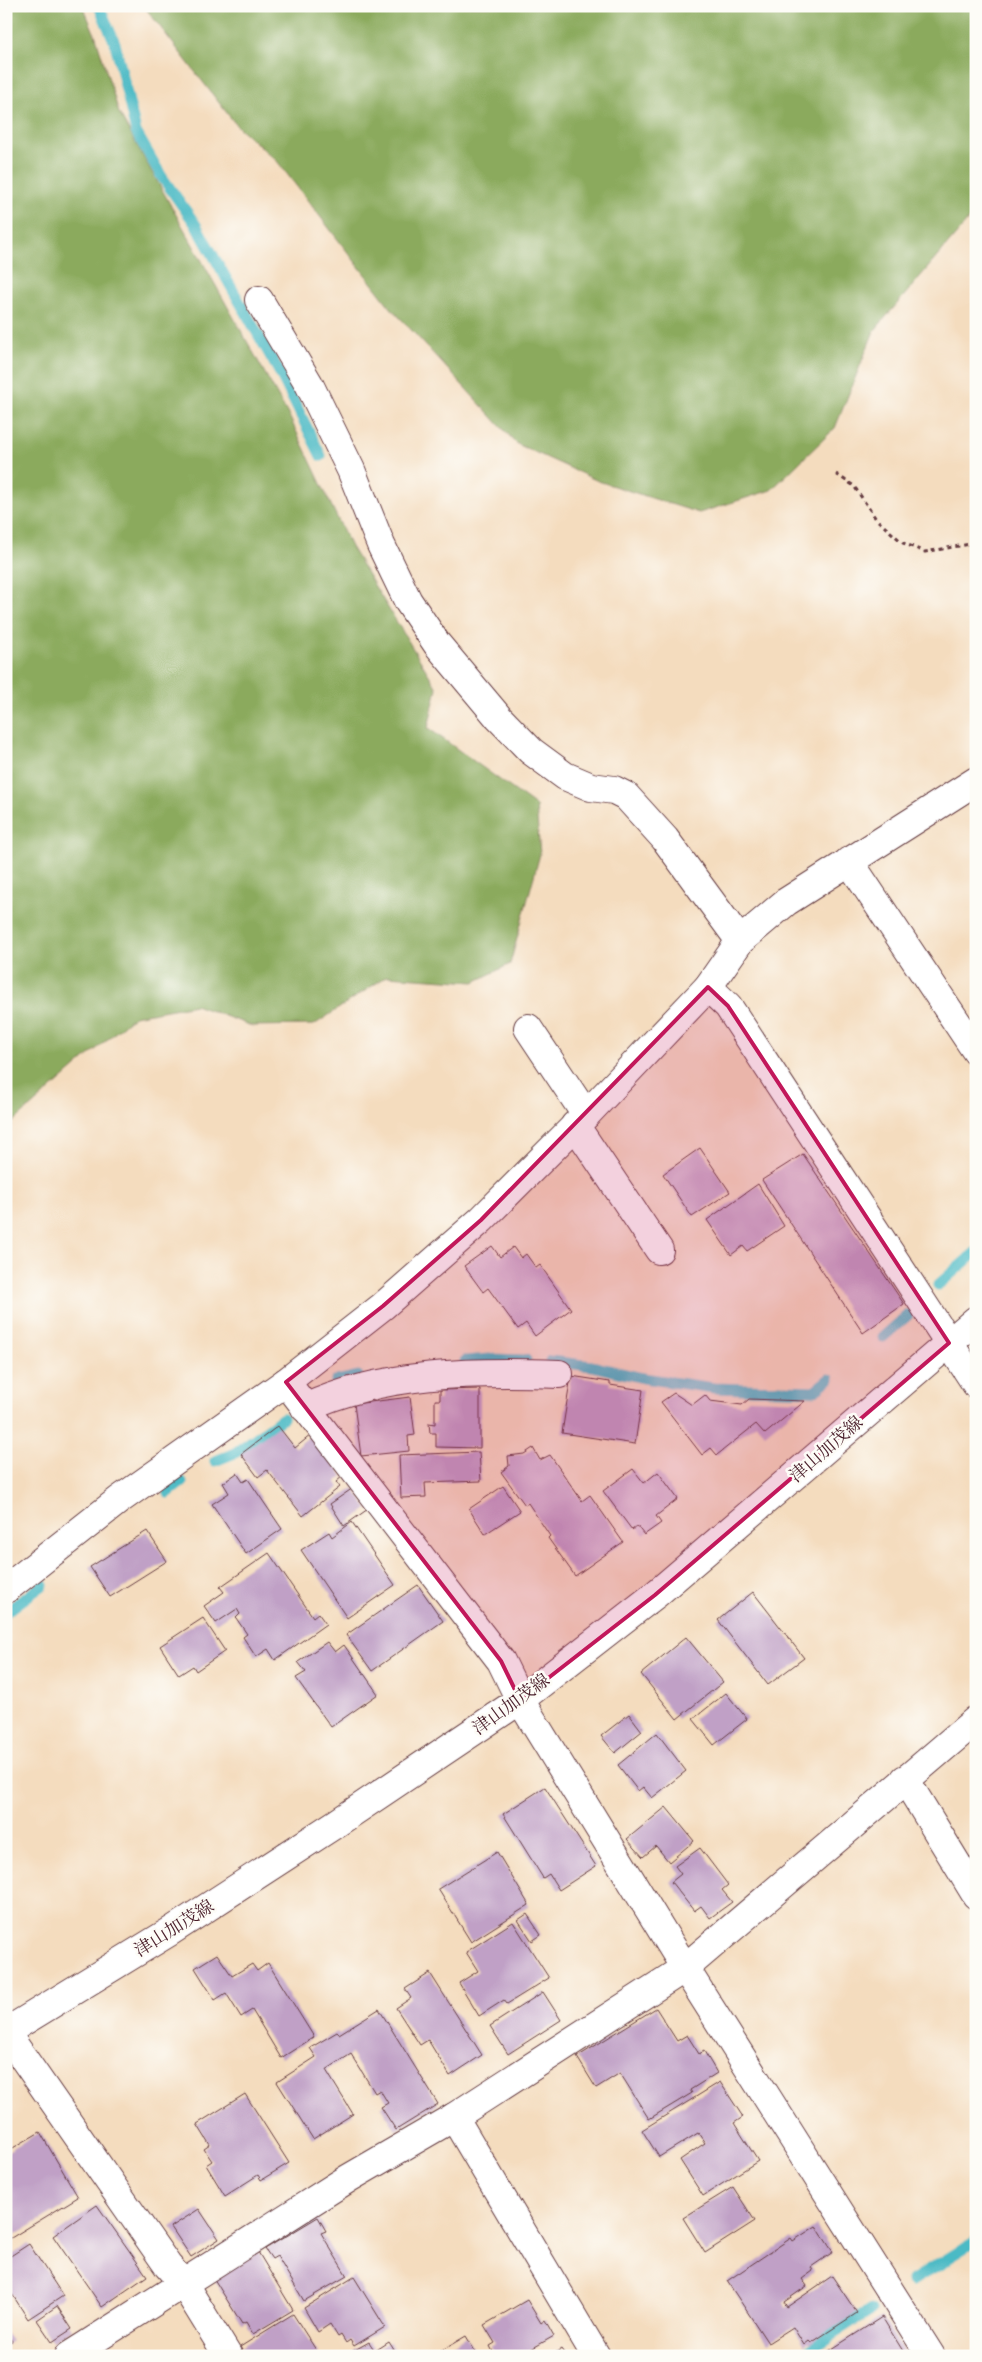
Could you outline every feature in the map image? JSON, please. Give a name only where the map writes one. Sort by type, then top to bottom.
[{"type":"street","points":[[259,300],[314,393],[351,470],[408,602],[437,644],[499,718],[531,751],[565,776],[591,787],[614,790],[626,796],[665,839],[740,941]]},
{"type":"street","points":[[6,1589],[119,1500],[286,1382],[383,1306],[481,1220],[581,1120],[708,987],[740,941],[786,902],[976,781]]},
{"type":"street","points":[[849,861],[976,1051]]},
{"type":"street","points":[[708,987],[728,1006],[976,1384]]},
{"type":"street","points":[[528,1028],[659,1250]]},
{"type":"street","name":"津山加茂線","points":[[6,2032],[229,1893],[520,1700],[655,1595],[976,1320]]},
{"type":"street","points":[[305,1408],[324,1399],[385,1383],[498,1372],[559,1374]]},
{"type":"street","points":[[286,1382],[501,1662],[520,1700],[685,1968],[931,2356]]},
{"type":"street","points":[[69,2356],[349,2178],[454,2117],[685,1968],[976,1720]]},
{"type":"street","points":[[905,1779],[976,1895]]},
{"type":"street","points":[[6,2032],[168,2266],[183,2284],[228,2356]]},
{"type":"street","points":[[454,2117],[596,2356]]},
{"type":"path","points":[[836,474],[854,486],[876,520],[902,543],[925,552],[976,543]]},
{"type":"highlighted area","points":[[708,987],[728,1006],[949,1343],[655,1595],[520,1700],[501,1661],[286,1382],[383,1306],[481,1220]]},
{"type":"green space","points":[[6,6],[83,6],[96,37],[119,113],[290,418],[351,547],[437,688],[428,728],[536,806],[540,854],[510,964],[474,982],[387,976],[314,1025],[252,1026],[195,1005],[134,1016],[12,1123],[6,1144]]},
{"type":"green space","points":[[144,6],[976,6],[976,211],[874,331],[835,428],[771,490],[699,513],[598,481],[517,444],[391,308],[277,161],[237,126]]},
{"type":"building","points":[[700,1148],[730,1192],[692,1217],[663,1174]]},
{"type":"building","points":[[803,1154],[904,1304],[863,1333],[762,1180]]},
{"type":"building","points":[[758,1184],[784,1226],[747,1251],[743,1246],[731,1255],[707,1220]]},
{"type":"building","points":[[492,1246],[500,1257],[513,1247],[521,1258],[526,1254],[536,1268],[540,1265],[571,1309],[535,1336],[526,1323],[518,1329],[488,1288],[483,1292],[464,1266]]},
{"type":"building","points":[[571,1376],[610,1382],[610,1385],[643,1390],[635,1444],[562,1433]]},
{"type":"building","points":[[480,1389],[480,1448],[436,1447],[436,1433],[430,1433],[429,1423],[435,1424],[435,1400],[440,1400],[440,1390]]},
{"type":"building","points":[[674,1393],[692,1405],[705,1395],[710,1401],[742,1405],[749,1399],[805,1401],[765,1434],[756,1424],[717,1455],[711,1448],[702,1455],[661,1402]]},
{"type":"building","points":[[410,1397],[415,1435],[408,1436],[409,1451],[361,1456],[354,1404]]},
{"type":"building","points":[[278,1426],[295,1448],[311,1435],[343,1476],[336,1482],[340,1487],[303,1516],[267,1470],[258,1477],[241,1454]]},
{"type":"building","points":[[533,1448],[540,1460],[550,1455],[582,1501],[590,1495],[623,1542],[575,1576],[548,1538],[550,1536],[528,1503],[525,1505],[501,1472],[509,1466],[508,1456],[524,1454]]},
{"type":"building","points":[[479,1452],[481,1481],[425,1483],[426,1497],[401,1498],[399,1455]]},
{"type":"building","points":[[633,1469],[644,1483],[658,1472],[678,1499],[656,1516],[661,1523],[644,1535],[637,1526],[632,1530],[603,1491]]},
{"type":"building","points":[[237,1473],[243,1482],[248,1479],[282,1529],[246,1554],[212,1504],[229,1493],[223,1483]]},
{"type":"building","points":[[503,1486],[520,1511],[485,1534],[469,1509]]},
{"type":"building","points":[[353,1488],[368,1509],[344,1526],[330,1504]]},
{"type":"building","points":[[352,1522],[395,1585],[347,1618],[301,1550],[329,1532],[332,1537]]},
{"type":"building","points":[[147,1531],[167,1561],[110,1597],[90,1567]]},
{"type":"building","points":[[269,1553],[313,1617],[318,1613],[326,1624],[275,1660],[268,1649],[256,1657],[243,1637],[247,1634],[236,1618],[240,1614],[237,1609],[216,1623],[204,1606],[224,1592],[220,1587]]},
{"type":"building","points":[[418,1585],[443,1621],[372,1671],[346,1635]]},
{"type":"building","points":[[753,1592],[804,1658],[768,1685],[718,1620]]},
{"type":"building","points":[[203,1618],[225,1651],[196,1671],[193,1666],[179,1675],[160,1646]]},
{"type":"building","points":[[686,1637],[723,1682],[677,1719],[641,1674]]},
{"type":"building","points":[[327,1642],[335,1652],[344,1645],[378,1694],[331,1727],[296,1678],[306,1672],[298,1662]]},
{"type":"building","points":[[726,1693],[747,1719],[714,1745],[693,1719]]},
{"type":"building","points":[[629,1714],[642,1731],[615,1753],[601,1736]]},
{"type":"building","points":[[657,1733],[686,1771],[652,1798],[643,1787],[638,1791],[618,1765]]},
{"type":"building","points":[[545,1787],[596,1866],[559,1890],[549,1874],[543,1878],[503,1814]]},
{"type":"building","points":[[666,1807],[694,1841],[669,1862],[656,1846],[643,1857],[627,1839]]},
{"type":"building","points":[[700,1848],[728,1885],[722,1890],[732,1902],[710,1918],[701,1906],[694,1911],[671,1882],[681,1874],[675,1866]]},
{"type":"building","points":[[497,1852],[529,1905],[471,1942],[438,1889]]},
{"type":"building","points":[[527,1914],[541,1935],[532,1941],[518,1920]]},
{"type":"building","points":[[513,1922],[549,1978],[507,2004],[504,2000],[479,2016],[459,1983],[478,1971],[466,1952]]},
{"type":"building","points":[[217,1954],[232,1976],[252,1964],[257,1971],[268,1963],[314,2037],[281,2058],[252,2010],[241,2017],[226,1993],[215,2000],[195,1968]]},
{"type":"building","points":[[430,1973],[482,2055],[450,2076],[428,2040],[420,2045],[396,2008],[411,1998],[405,1989]]},
{"type":"building","points":[[543,1992],[561,2020],[508,2054],[490,2026]]},
{"type":"building","points":[[656,2008],[677,2041],[687,2035],[699,2054],[704,2051],[717,2073],[690,2090],[692,2093],[649,2119],[620,2073],[596,2088],[577,2057]]},
{"type":"building","points":[[379,2009],[438,2104],[396,2130],[381,2107],[388,2103],[380,2090],[375,2093],[351,2054],[326,2070],[353,2114],[313,2139],[277,2082],[316,2057],[310,2048],[337,2032],[339,2034]]},
{"type":"building","points":[[720,2082],[743,2117],[734,2123],[758,2161],[703,2196],[680,2160],[705,2143],[698,2133],[659,2157],[642,2130]]},
{"type":"building","points":[[245,2094],[289,2163],[261,2180],[258,2175],[225,2196],[206,2165],[212,2161],[204,2149],[210,2145],[197,2124]]},
{"type":"building","points":[[40,2132],[78,2197],[6,2241],[6,2152]]},
{"type":"building","points":[[733,2187],[755,2221],[705,2253],[683,2218]]},
{"type":"building","points":[[97,2205],[147,2276],[102,2307],[53,2236]]},
{"type":"building","points":[[199,2209],[219,2239],[191,2257],[171,2227]]},
{"type":"building","points":[[318,2217],[326,2231],[321,2233],[347,2276],[304,2301],[277,2256],[272,2259],[265,2249]]},
{"type":"building","points":[[816,2226],[833,2252],[811,2267],[813,2271],[802,2279],[807,2286],[784,2302],[787,2307],[832,2276],[857,2313],[811,2343],[809,2341],[804,2345],[793,2327],[768,2343],[727,2281],[791,2238],[793,2241]]},
{"type":"building","points":[[29,2244],[63,2296],[28,2319],[12,2294],[6,2298],[6,2259]]},
{"type":"building","points":[[258,2252],[293,2310],[253,2334],[246,2322],[242,2324],[214,2279]]},
{"type":"building","points":[[354,2277],[385,2327],[354,2346],[350,2340],[346,2343],[341,2335],[338,2337],[330,2324],[318,2332],[304,2308]]},
{"type":"building","points":[[527,2300],[541,2323],[545,2320],[554,2336],[519,2356],[495,2356],[490,2346],[495,2343],[484,2325]]},
{"type":"building","points":[[57,2306],[72,2329],[52,2342],[37,2320]]},
{"type":"building","points":[[293,2314],[318,2353],[314,2356],[246,2356],[240,2347]]},
{"type":"building","points":[[882,2317],[906,2356],[821,2356]]},
{"type":"building","points":[[6,2333],[12,2341],[6,2345]]},
{"type":"building","points":[[466,2336],[478,2356],[432,2356]]},
{"type":"building","points":[[369,2342],[375,2351],[389,2342],[398,2356],[356,2356],[353,2351]]},
{"type":"building","points":[[561,2349],[566,2356],[550,2356]]},
{"type":"waterway","points":[[99,6],[115,43],[136,132],[162,177],[196,225],[281,375],[321,456]]},
{"type":"waterway","points":[[938,1285],[976,1252]]},
{"type":"waterway","points":[[883,1337],[908,1315]]},
{"type":"waterway","points":[[465,1361],[491,1359],[526,1360]]},
{"type":"waterway","points":[[550,1361],[592,1366],[643,1378],[714,1388],[814,1391],[829,1379]]},
{"type":"waterway","points":[[336,1381],[358,1376]]},
{"type":"waterway","points":[[215,1461],[235,1453],[283,1418]]},
{"type":"waterway","points":[[168,1493],[182,1482]]},
{"type":"waterway","points":[[6,1612],[43,1585]]},
{"type":"waterway","points":[[912,2281],[976,2241]]},
{"type":"waterway","points":[[800,2356],[871,2310]]}]
